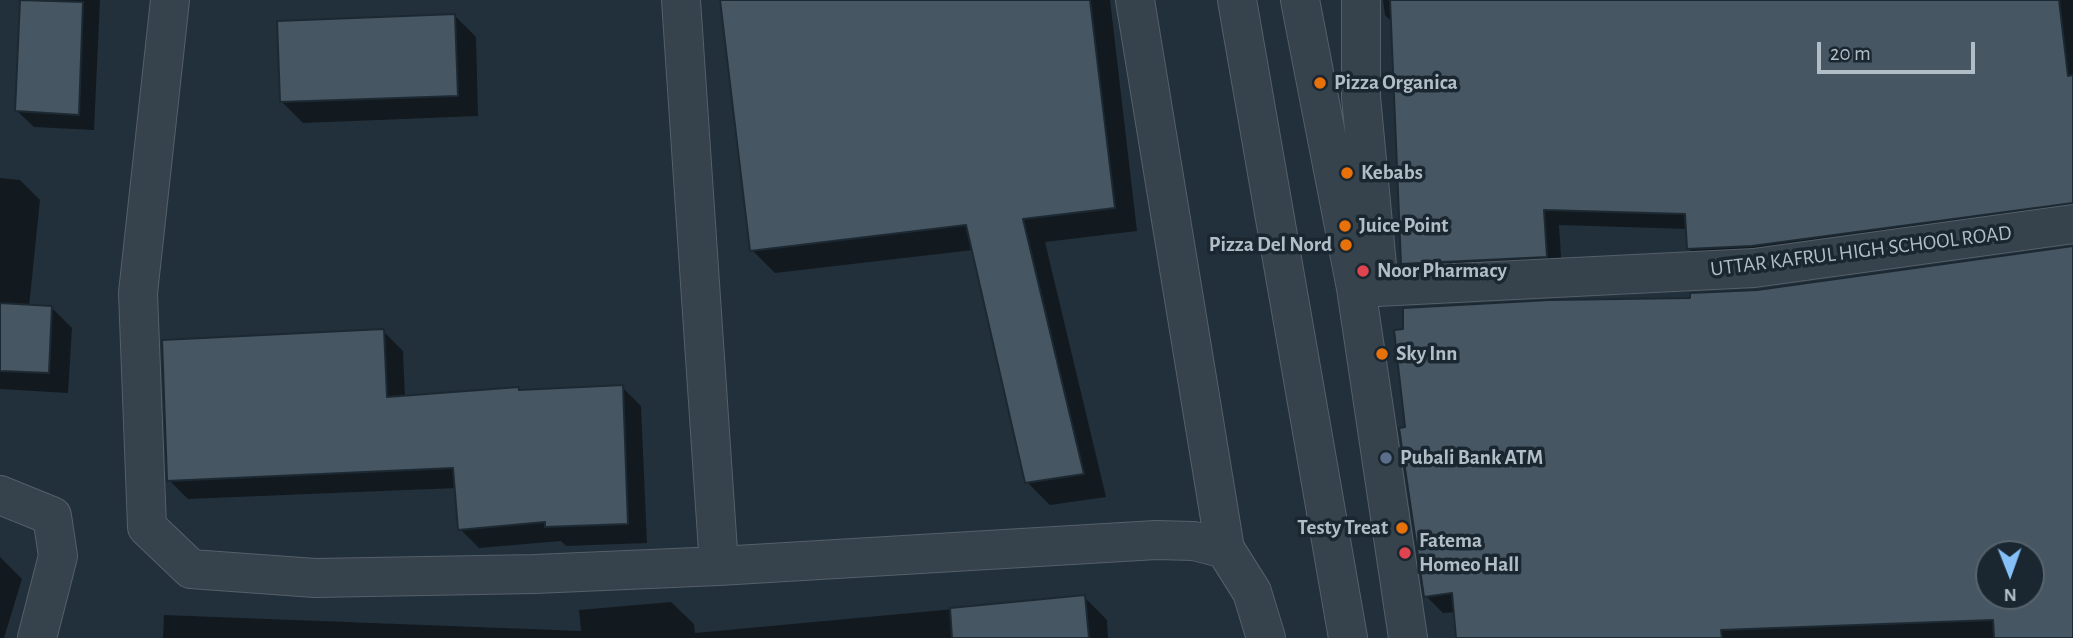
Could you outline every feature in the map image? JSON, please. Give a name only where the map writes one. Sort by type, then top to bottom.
[{"type":"street","points":[[170,0],[138,293],[147,527],[191,569],[315,578],[535,574],[1156,540],[1194,541],[1225,550]]},
{"type":"street","points":[[681,0],[719,566]]},
{"type":"street","points":[[1135,0],[1225,550],[1252,593],[1266,638]]},
{"type":"street","points":[[1237,0],[1348,638]]},
{"type":"street","points":[[1300,0],[1367,287]]},
{"type":"street","points":[[1361,0],[1367,287],[1408,638]]},
{"type":"street","name":"UTTAR KAFRUL HIGH SCHOOL ROAD","points":[[1367,287],[1755,268],[2073,224]]},
{"type":"street","points":[[0,495],[52,516],[58,556],[37,638]]},
{"type":"building","points":[[20,0],[83,2],[79,115],[15,111]]},
{"type":"building","points":[[720,0],[1090,0],[1115,208],[1023,219],[1084,474],[1025,483],[966,225],[750,251]]},
{"type":"building","points":[[1390,0],[2059,0],[2068,76],[2073,75],[2073,203],[1752,246],[1687,249],[1685,214],[1544,210],[1547,257],[1401,264]]},
{"type":"building","points":[[455,14],[458,96],[280,102],[277,21]]},
{"type":"building","points":[[2073,246],[2073,638],[1994,638],[1993,620],[1721,630],[1722,638],[1456,638],[1452,593],[1424,597],[1399,428],[1405,427],[1394,330],[1403,329],[1403,308],[1549,300],[1690,298],[1690,293],[1757,290]]},
{"type":"building","points":[[0,303],[52,306],[49,373],[0,371]]},
{"type":"building","points":[[384,329],[387,397],[519,387],[519,390],[623,385],[628,524],[545,527],[545,522],[458,530],[453,468],[167,481],[162,340]]},
{"type":"building","points":[[1085,595],[1089,638],[952,638],[950,608]]},
{"type":"place","name":"Pizza Organica","points":[[1320,83]]},
{"type":"place","name":"Kebabs","points":[[1347,173]]},
{"type":"place","name":"Juice Point","points":[[1345,226]]},
{"type":"place","name":"Pizza Del Nord","points":[[1346,245]]},
{"type":"place","name":"Noor Pharmacy","points":[[1363,271]]},
{"type":"place","name":"Sky Inn","points":[[1382,354]]},
{"type":"place","name":"Pubali Bank ATM","points":[[1386,458]]},
{"type":"place","name":"Testy Treat","points":[[1402,528]]},
{"type":"place","name":"Fatema Homeo Hall","points":[[1405,553]]}]
